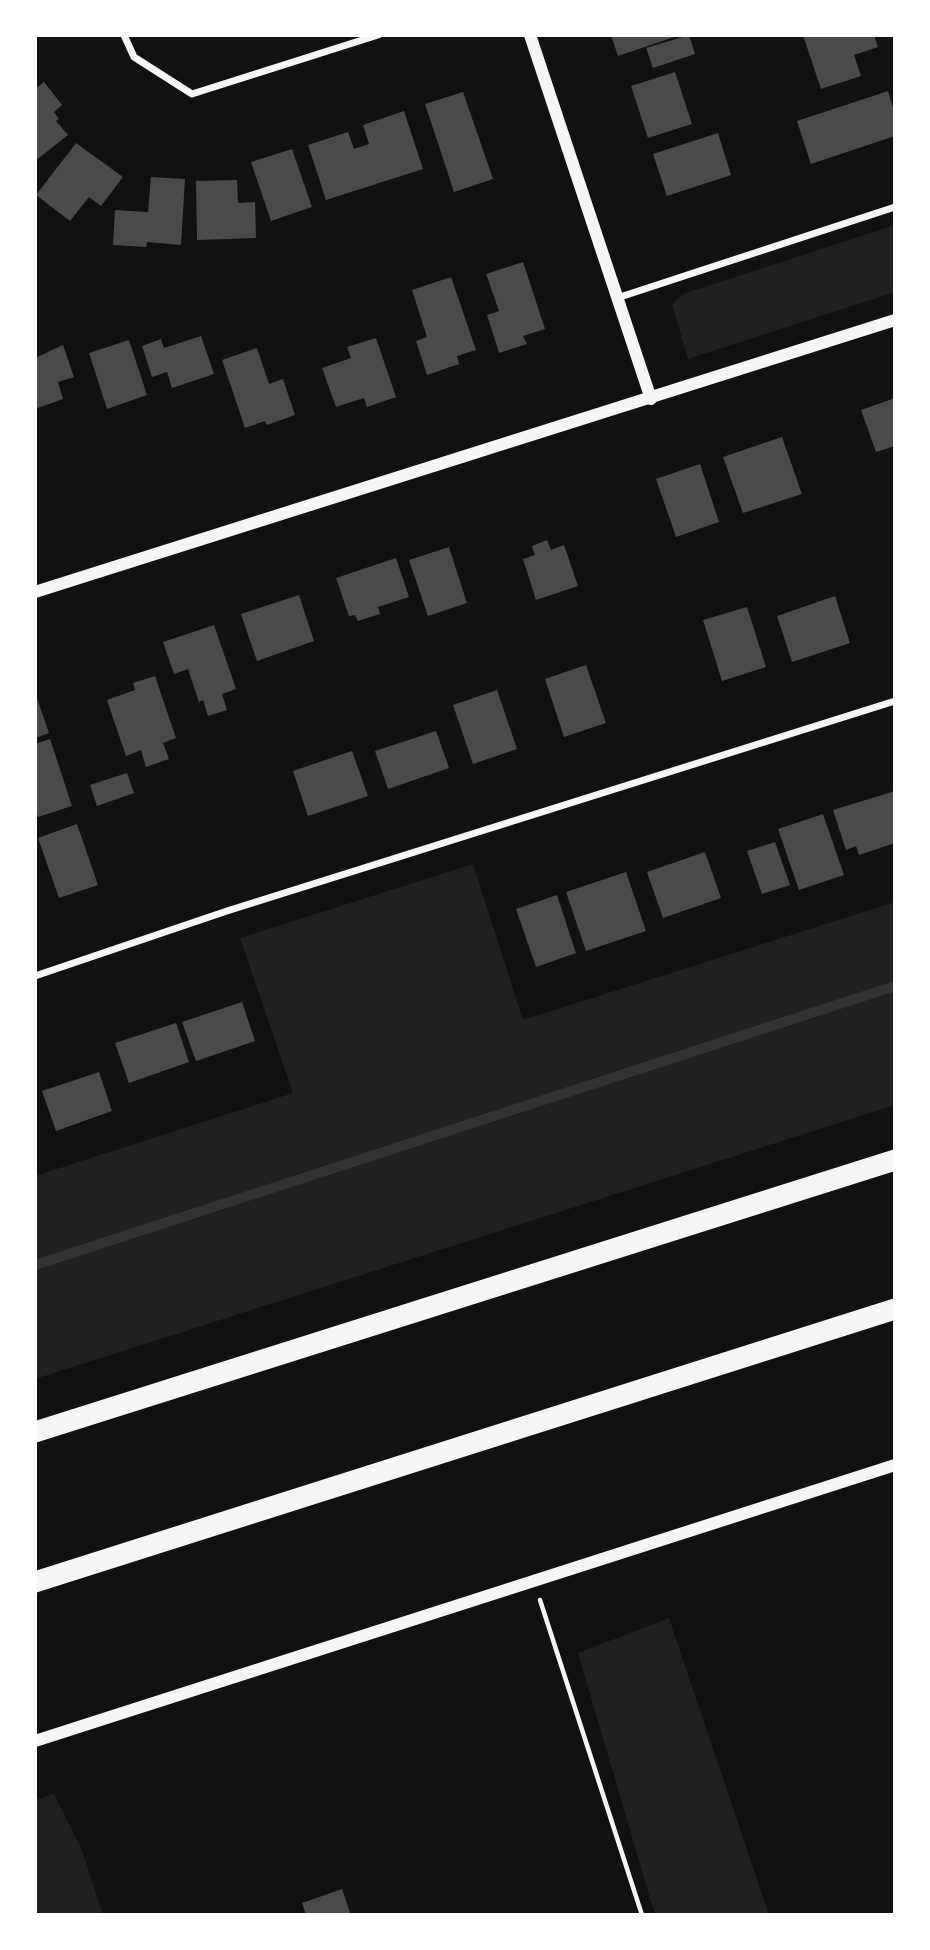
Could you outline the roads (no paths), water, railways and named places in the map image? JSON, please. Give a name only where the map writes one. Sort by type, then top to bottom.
[{"type":"highway","points":[[35,1432],[895,1160]]},
{"type":"highway","points":[[35,1582],[895,1309]]},
{"type":"street","points":[[124,35],[134,57],[192,94],[378,35]]},
{"type":"street","points":[[530,35],[651,399]]},
{"type":"street","points":[[617,298],[895,207]]},
{"type":"street","points":[[35,592],[895,320]]},
{"type":"street","points":[[35,976],[227,911],[895,701]]},
{"type":"street","points":[[35,1741],[895,1465]]},
{"type":"waterway","points":[[35,1265],[895,986]]}]
